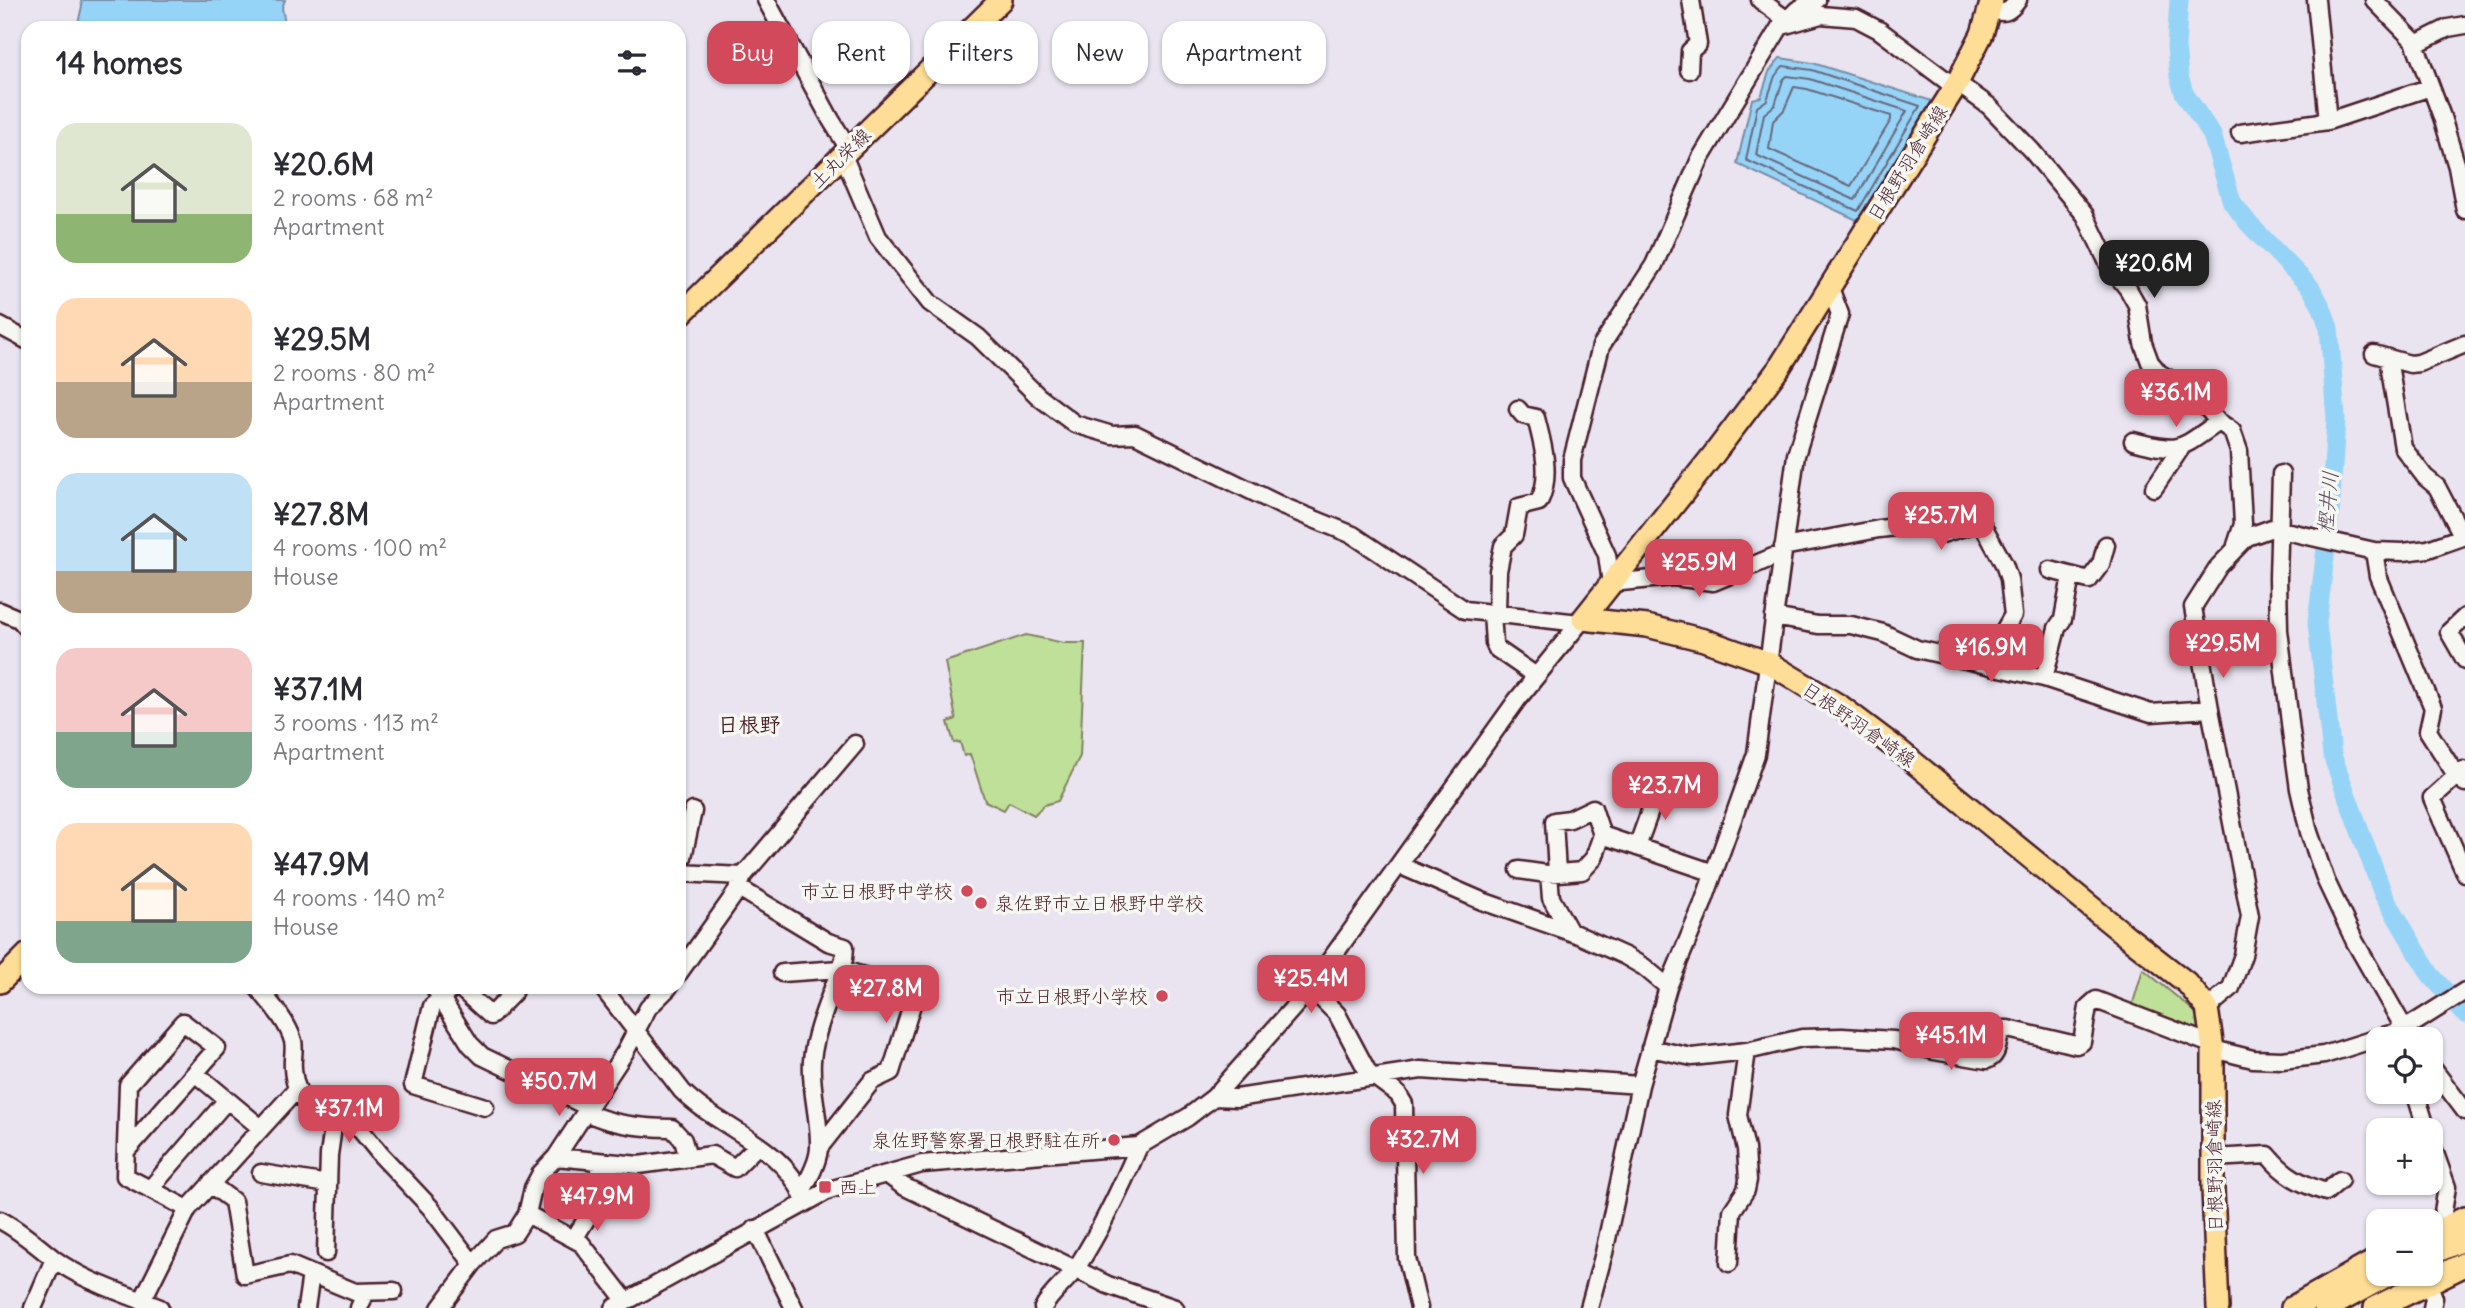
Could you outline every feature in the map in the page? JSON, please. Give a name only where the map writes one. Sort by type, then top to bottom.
[{"type":"highway","points":[[2443,1229],[2465,1219]]},
{"type":"highway","points":[[2443,1247],[2465,1238]]},
{"type":"highway","points":[[2443,1266],[2465,1254]]},
{"type":"highway","points":[[2443,1270],[2465,1264]]},
{"type":"highway","points":[[2293,1308],[2366,1267]]},
{"type":"highway","points":[[2326,1308],[2366,1286]]},
{"type":"highway","points":[[2360,1308],[2405,1286]]},
{"type":"highway","points":[[2376,1308],[2410,1286]]},
{"type":"main road","name":"土丸栄線","points":[[686,309],[1001,0]]},
{"type":"main road","name":"日根野羽倉崎線","points":[[1581,621],[1771,379],[1956,85],[1982,34],[1991,5]]},
{"type":"main road","name":"日根野羽倉崎線","points":[[1581,621],[1647,626],[1704,640],[1769,663],[1840,706],[1901,752],[2187,983],[2207,1008],[2213,1047],[2213,1157],[2218,1308]]},
{"type":"main road","points":[[0,982],[21,961]]},
{"type":"street","points":[[766,0],[831,120],[878,237],[930,303],[978,337],[1039,397],[1076,424],[1112,435],[1135,433],[1282,506],[1353,536],[1465,610],[1581,621]]},
{"type":"street","points":[[1689,70],[1690,51],[1698,44],[1691,0]]},
{"type":"street","points":[[1762,0],[1783,24]]},
{"type":"street","points":[[1817,0],[1797,10],[1783,24],[1700,159],[1654,265],[1601,346],[1572,460],[1572,478],[1607,555],[1611,583],[1673,577],[1713,582],[1782,553],[1879,529],[1923,524],[1942,534],[1981,522],[2004,564],[2009,579],[2012,615],[1994,648],[1990,664]]},
{"type":"street","points":[[1991,5],[2004,14],[2011,11],[2018,0]]},
{"type":"street","points":[[2316,0],[2328,121]]},
{"type":"street","points":[[2374,0],[2416,44],[2457,167],[2465,210]]},
{"type":"street","points":[[1783,24],[1821,15],[1856,18],[1879,30],[1989,106],[2032,151],[2085,215],[2109,265],[2137,305],[2143,343],[2150,362],[2159,373],[2194,393],[2219,422],[2232,431],[2239,452],[2243,524],[2234,551]]},
{"type":"street","points":[[2416,44],[2448,28],[2465,25]]},
{"type":"street","points":[[2240,133],[2328,121],[2431,87]]},
{"type":"street","points":[[1589,1308],[1604,1253],[1640,1086],[1668,988],[1714,873],[1756,754],[1796,455],[1840,314],[1830,288]]},
{"type":"street","points":[[0,326],[21,337]]},
{"type":"street","points":[[2207,1008],[2231,988],[2244,955],[2250,916],[2193,607],[2219,566],[2247,537],[2272,528],[2374,551],[2428,549],[2464,536],[2437,487],[2425,477],[2403,447],[2381,356],[2419,363],[2465,344]]},
{"type":"street","points":[[1518,409],[1523,415],[1536,418],[1543,443],[1546,479],[1544,493],[1539,502],[1519,507],[1514,535],[1503,546],[1494,613],[1494,643],[1497,649],[1536,676]]},
{"type":"street","points":[[2154,488],[2181,448],[2219,422]]},
{"type":"street","points":[[2133,442],[2165,450],[2181,448]]},
{"type":"street","points":[[2281,474],[2279,629],[2299,789],[2309,832],[2326,881],[2355,942],[2402,1027]]},
{"type":"street","points":[[1546,479],[1572,478]]},
{"type":"street","points":[[2049,570],[2089,580],[2101,564],[2106,545]]},
{"type":"street","points":[[2374,551],[2378,576],[2433,708],[2428,731],[2462,775],[2432,799],[2465,873]]},
{"type":"street","points":[[2044,678],[2057,628],[2063,619],[2071,576]]},
{"type":"street","points":[[0,611],[21,621]]},
{"type":"street","points":[[1774,617],[1818,625],[1851,625],[1882,634],[1917,649],[2044,678],[2151,713],[2210,709]]},
{"type":"street","points":[[2465,617],[2449,632],[2465,660]]},
{"type":"street","points":[[527,1214],[581,1243],[620,1305],[755,1229],[803,1197],[922,1164],[1139,1146],[1178,1124],[1214,1097],[1310,988],[1536,676],[1581,621]]},
{"type":"street","points":[[686,963],[741,882],[855,744]]},
{"type":"street","points":[[1637,847],[1659,786]]},
{"type":"street","points":[[1519,870],[1553,873],[1582,871],[1594,858],[1602,835],[1593,808],[1570,819],[1554,821],[1553,873],[1551,898],[1570,932]]},
{"type":"street","points":[[686,842],[692,811]]},
{"type":"street","points":[[1602,835],[1714,873]]},
{"type":"street","points":[[1399,865],[1482,901],[1570,932],[1625,956],[1644,967],[1668,988]]},
{"type":"street","points":[[686,874],[741,882],[828,942],[845,947],[812,1059],[819,1148]]},
{"type":"street","points":[[782,973],[840,969],[871,978],[907,979],[914,986],[915,995],[891,1072],[872,1081],[819,1148],[803,1197]]},
{"type":"street","points":[[1310,988],[1338,1014],[1373,1077],[1398,1094],[1404,1104],[1407,1258],[1419,1308]]},
{"type":"street","points":[[2419,1027],[2465,991]]},
{"type":"street","points":[[263,994],[273,1005],[293,1041],[293,1070],[298,1088],[309,1108],[334,1120],[354,1122],[430,1207],[473,1264]]},
{"type":"street","points":[[438,994],[412,1085],[485,1107]]},
{"type":"street","points":[[439,994],[470,1044],[482,1056],[623,1125],[672,1128],[683,1140],[688,1158]]},
{"type":"street","points":[[467,994],[491,1016],[512,994]]},
{"type":"street","points":[[608,994],[682,1091],[694,1103],[768,1151],[803,1197]]},
{"type":"street","points":[[648,994],[648,1008]]},
{"type":"street","points":[[440,1308],[473,1264],[496,1239],[515,1233],[527,1214],[533,1188],[541,1173],[556,1157],[625,1052],[648,1008],[662,994]]},
{"type":"street","points":[[1650,1048],[1692,1057],[1747,1051],[1802,1038],[1842,1037],[1894,1040],[1934,1051],[1987,1060],[1997,1052],[1997,1038],[2002,1029],[2008,1028],[2076,1045],[2082,1042],[2088,1007],[2096,1000],[2213,1047],[2253,1059],[2282,1060],[2324,1055],[2366,1045]]},
{"type":"street","points":[[126,1151],[217,1048],[183,1022],[128,1085],[125,1176],[188,1209]]},
{"type":"street","points":[[1728,1263],[1732,1211],[1746,1190],[1748,1181],[1746,1149],[1738,1115],[1747,1051]]},
{"type":"street","points":[[1214,1097],[1237,1098],[1421,1070],[1640,1086]]},
{"type":"street","points":[[195,1073],[261,1128]]},
{"type":"street","points":[[2443,1082],[2465,1111]]},
{"type":"street","points":[[142,1301],[188,1209],[298,1088]]},
{"type":"street","points":[[150,1189],[227,1100]]},
{"type":"street","points":[[326,1253],[328,1156],[334,1120]]},
{"type":"street","points":[[556,1157],[639,1165],[712,1155],[736,1168],[758,1145]]},
{"type":"street","points":[[1043,1308],[1076,1269],[1113,1206],[1139,1146]]},
{"type":"street","points":[[2213,1157],[2268,1155],[2280,1170],[2299,1183],[2326,1192],[2340,1180]]},
{"type":"street","points":[[574,1239],[587,1218],[603,1204],[599,1161]]},
{"type":"street","points":[[261,1173],[328,1184]]},
{"type":"street","points":[[888,1175],[903,1186],[1108,1285],[1175,1308]]},
{"type":"street","points":[[2441,1209],[2447,1187],[2443,1176]]},
{"type":"street","points":[[211,1184],[233,1201],[245,1275],[290,1265],[355,1292],[394,1291]]},
{"type":"street","points":[[0,1220],[43,1248],[54,1259],[102,1286],[160,1308]]},
{"type":"street","points":[[755,1229],[794,1308]]},
{"type":"street","points":[[33,1308],[54,1259]]},
{"type":"street","points":[[306,1308],[311,1274]]},
{"type":"street","points":[[2430,1286],[2434,1298],[2432,1308]]},
{"type":"street","points":[[359,1308],[366,1292]]},
{"type":"green space","points":[[1026,635],[1064,643],[1085,643],[1080,756],[1058,801],[1044,805],[1034,815],[1009,802],[1004,810],[985,801],[970,754],[964,756],[960,742],[954,743],[948,722],[956,719],[945,662]]},
{"type":"green space","points":[[2143,969],[2200,1016],[2200,1039],[2131,1010]]},
{"type":"water","points":[[81,0],[285,0],[282,8],[285,21],[79,21]]},
{"type":"water","points":[[1780,58],[1813,63],[1932,101],[1861,222],[1737,164],[1752,99],[1761,97],[1769,72]]},
{"type":"waterway","name":"樫井川","points":[[2179,0],[2176,47],[2179,76],[2184,93],[2212,135],[2232,202],[2249,224],[2311,288],[2329,328],[2336,419],[2330,515],[2317,623],[2332,755],[2383,894],[2430,974],[2465,1014]]},
{"type":"place","name":"市立日根野中学校","points":[[967,891]]},
{"type":"place","name":"泉佐野市立日根野中学校","points":[[981,903]]},
{"type":"place","name":"市立日根野小学校","points":[[1162,996]]},
{"type":"place","name":"泉佐野警察署日根野駐在所","points":[[1114,1140]]},
{"type":"place","name":"西上","points":[[825,1187]]},
{"type":"district","name":"日根野","points":[[749,725]]}]
